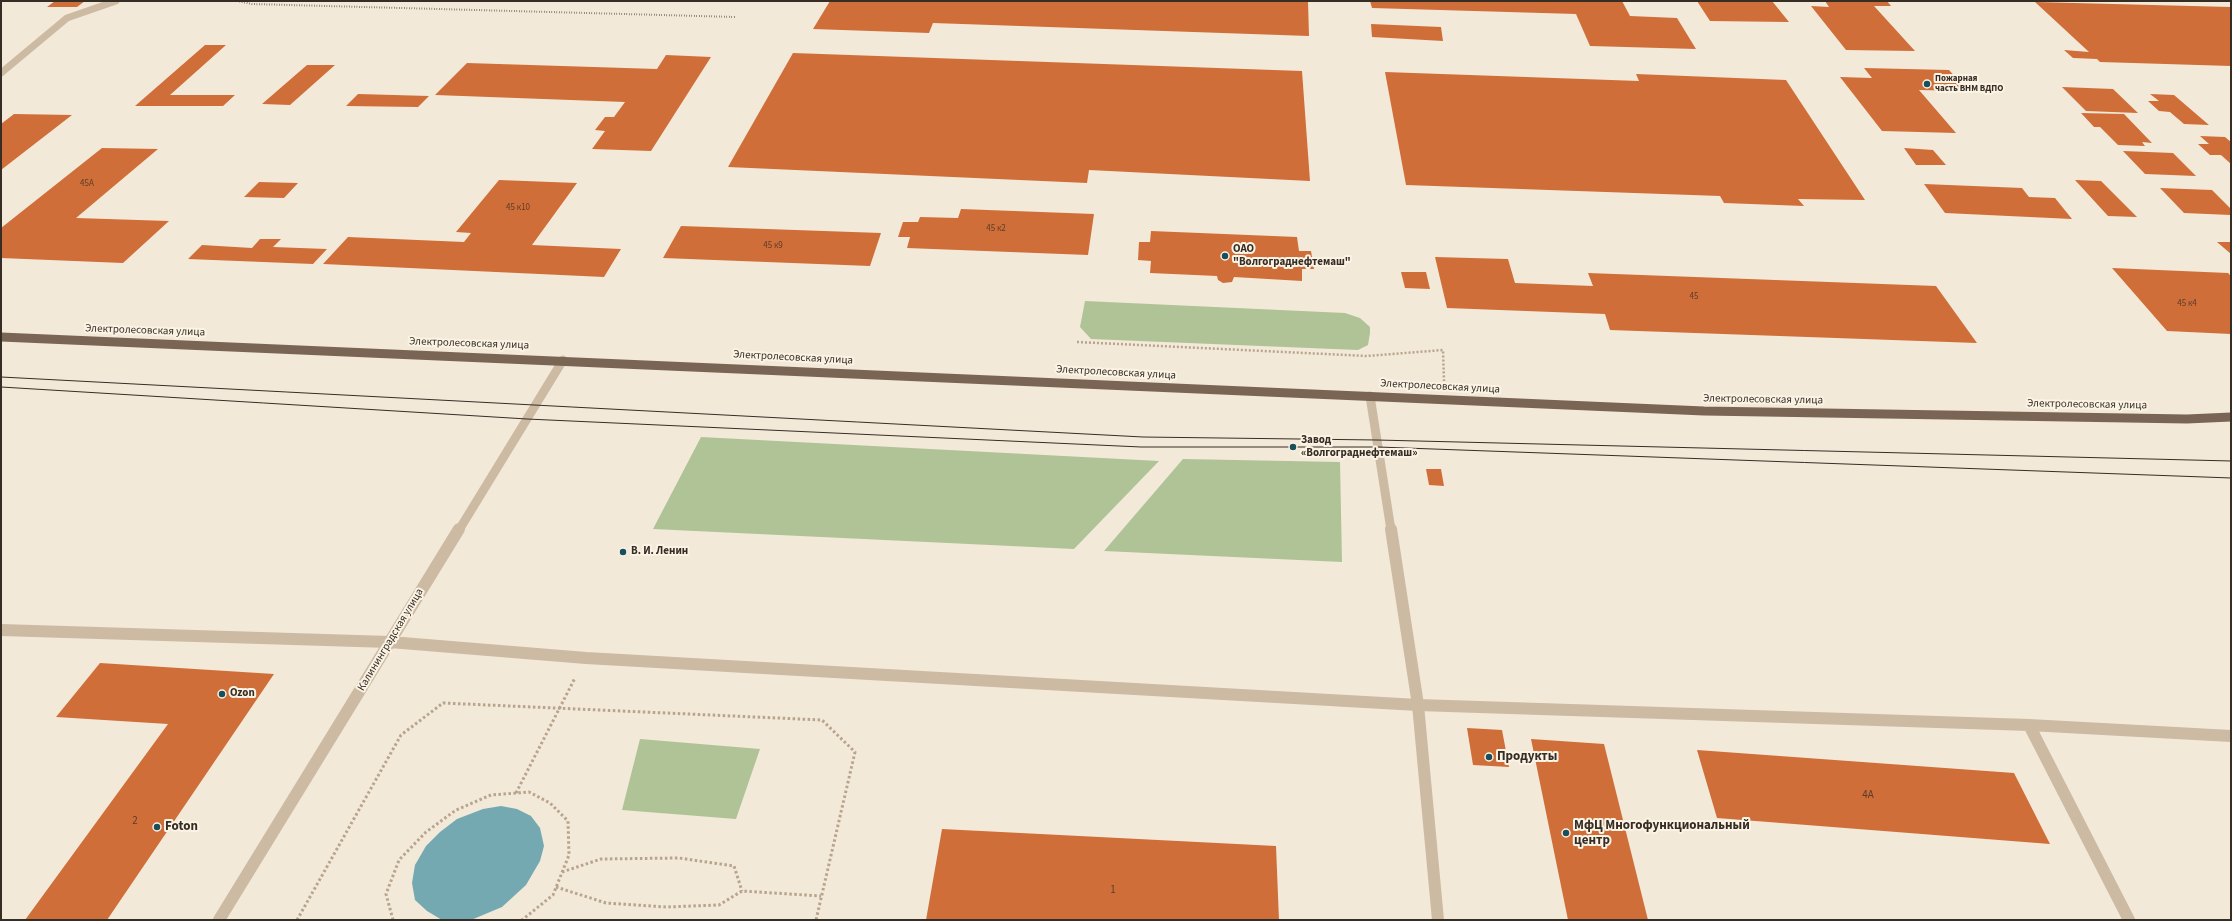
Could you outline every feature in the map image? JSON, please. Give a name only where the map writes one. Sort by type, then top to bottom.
[{"type":"main road","name":"Электролесовская улица","points":[[1,338],[563,360],[1704,411],[2187,419],[2231,417]]},
{"type":"street","points":[[1,73],[68,18],[116,1]]},
{"type":"street","name":"Калининградская улица","points":[[219,920],[563,360]]},
{"type":"street","points":[[1370,396],[1418,705],[1438,920]]},
{"type":"street","points":[[1,630],[390,642],[586,658],[1418,705],[2029,725],[2231,736]]},
{"type":"street","points":[[2029,725],[2129,920]]},
{"type":"path","points":[[1077,342],[1367,356],[1443,350],[1445,399]]},
{"type":"path","points":[[515,793],[586,658]]},
{"type":"path","points":[[297,920],[401,735],[443,703],[822,720],[855,752],[816,920]]},
{"type":"path","points":[[393,920],[386,894],[399,860],[421,837],[456,810],[491,795],[529,792],[550,803],[568,821],[569,855],[553,895],[522,920]]},
{"type":"path","points":[[562,872],[601,859],[679,858],[734,866],[742,891]]},
{"type":"path","points":[[556,887],[606,903],[666,908],[719,905],[742,891],[822,896]]},
{"type":"green space","points":[[1085,301],[1345,313],[1360,318],[1370,327],[1370,333],[1368,345],[1358,350],[1091,339],[1080,327]]},
{"type":"green space","points":[[701,437],[1159,461],[1074,549],[653,529]]},
{"type":"green space","points":[[1183,459],[1340,462],[1342,562],[1104,551]]},
{"type":"green space","points":[[640,739],[760,749],[736,819],[622,810]]},
{"type":"water","points":[[501,806],[517,809],[531,816],[540,828],[544,846],[540,861],[526,885],[502,907],[471,920],[442,920],[427,911],[415,900],[412,883],[415,865],[426,846],[440,832],[457,819],[483,809]]},
{"type":"building","points":[[55,1],[85,1],[77,7],[47,7]]},
{"type":"building","points":[[830,1],[1308,1],[1309,36],[933,23],[929,33],[813,29]]},
{"type":"building","points":[[1370,1],[1622,1],[1630,16],[1677,18],[1696,49],[1590,46],[1576,14],[1372,8]]},
{"type":"building","points":[[1697,1],[1772,1],[1789,22],[1710,21]]},
{"type":"building","points":[[1825,1],[1887,1],[1891,6],[1874,6],[1915,51],[1846,50],[1811,6],[1829,7]]},
{"type":"building","points":[[2035,2],[2231,7],[2231,66],[2100,62],[2097,59],[2073,58],[2064,50],[2089,52]]},
{"type":"building","points":[[1371,24],[1441,27],[1443,41],[1372,37]]},
{"type":"building","points":[[205,45],[226,45],[170,95],[235,95],[223,106],[135,106]]},
{"type":"building","points":[[793,53],[1302,71],[1310,181],[1089,170],[1087,183],[728,167]]},
{"type":"building","points":[[666,55],[711,57],[651,151],[592,149],[605,131],[595,130],[605,117],[614,117],[625,102],[435,95],[467,63],[657,69]]},
{"type":"building","points":[[307,65],[335,65],[290,105],[262,104]]},
{"type":"building","points":[[1864,68],[1949,70],[1968,91],[1919,90],[1956,133],[1882,131],[1840,77],[1872,78]]},
{"type":"building","points":[[1385,72],[1639,81],[1636,74],[1786,80],[1865,200],[1798,199],[1804,206],[1724,203],[1720,196],[1406,185]]},
{"type":"building","points":[[2062,87],[2113,89],[2138,113],[2086,111]]},
{"type":"building","points":[[358,94],[429,96],[418,107],[346,106]]},
{"type":"building","points":[[2150,94],[2174,95],[2209,125],[2184,124],[2170,112],[2159,111],[2148,101],[2159,101]]},
{"type":"building","points":[[2081,113],[2124,114],[2152,143],[2142,142],[2145,146],[2118,145],[2100,127],[2094,127]]},
{"type":"building","points":[[14,114],[72,115],[1,170],[1,124]]},
{"type":"building","points":[[2200,136],[2225,137],[2231,142],[2231,164],[2221,155],[2210,155],[2198,144],[2209,144]]},
{"type":"building","points":[[102,148],[158,149],[76,218],[169,221],[123,263],[1,258],[1,228]]},
{"type":"building","points":[[1904,148],[1933,150],[1946,165],[1916,165]]},
{"type":"building","points":[[2123,151],[2173,153],[2196,176],[2145,174]]},
{"type":"building","points":[[499,180],[577,183],[532,245],[621,249],[604,277],[323,264],[348,237],[464,242],[471,233],[456,232]]},
{"type":"building","points":[[2075,180],[2101,181],[2137,217],[2108,216]]},
{"type":"building","points":[[259,182],[298,183],[284,198],[244,197]]},
{"type":"building","points":[[1924,184],[2022,188],[2029,197],[2055,198],[2072,219],[1945,213]]},
{"type":"building","points":[[2160,188],[2212,190],[2231,209],[2231,215],[2184,213]]},
{"type":"building","points":[[961,209],[1094,214],[1088,255],[907,248],[910,237],[898,237],[903,222],[918,222],[920,217],[958,218]]},
{"type":"building","points":[[681,226],[881,233],[870,266],[663,258]]},
{"type":"building","name":"ОАО \"Волгограднефтемаш\"","points":[[1151,231],[1297,237],[1299,251],[1311,251],[1314,269],[1302,269],[1302,281],[1234,277],[1232,282],[1223,283],[1218,280],[1217,276],[1150,273],[1151,261],[1138,260],[1139,242],[1150,242]]},
{"type":"building","points":[[260,239],[281,239],[273,247],[327,249],[313,264],[188,259],[202,245],[252,248]]},
{"type":"building","points":[[2217,242],[2231,242],[2231,254]]},
{"type":"building","points":[[1435,257],[1508,259],[1515,283],[1593,286],[1588,273],[1936,286],[1977,343],[1610,330],[1605,314],[1447,308]]},
{"type":"building","points":[[2112,268],[2228,273],[2231,276],[2231,334],[2167,331]]},
{"type":"building","points":[[1401,272],[1426,272],[1430,289],[1405,288]]},
{"type":"building","points":[[1426,469],[1441,469],[1444,486],[1429,485]]},
{"type":"building","points":[[100,663],[274,674],[107,920],[25,920],[168,724],[56,717]]},
{"type":"building","points":[[1467,728],[1502,730],[1509,767],[1473,765]]},
{"type":"building","points":[[1531,739],[1604,744],[1648,920],[1568,920]]},
{"type":"building","points":[[1697,750],[2014,773],[2050,844],[1717,818]]},
{"type":"building","points":[[942,829],[1276,846],[1279,920],[926,920]]},
{"type":"tram line","points":[[1,377],[1143,437],[1377,440],[2231,461]]},
{"type":"tram line","points":[[1,387],[527,419],[1141,447],[1378,447],[2231,478]]},
{"type":"railway","points":[[237,1],[252,4],[736,17]]},
{"type":"place","name":"Пожарная часть ВНМ ВДПО","points":[[1927,84]]},
{"type":"place","name":"ОАО \"Волгограднефтемаш\"","points":[[1225,256]]},
{"type":"place","name":"Завод «Волгограднефтемаш»","points":[[1293,447]]},
{"type":"place","name":"В. И. Ленин","points":[[623,552]]},
{"type":"place","name":"Ozon","points":[[222,694]]},
{"type":"place","name":"Продукты","points":[[1489,757]]},
{"type":"place","name":"Foton","points":[[157,827]]},
{"type":"place","name":"МфЦ Многофункциональный центр","points":[[1566,833]]}]
